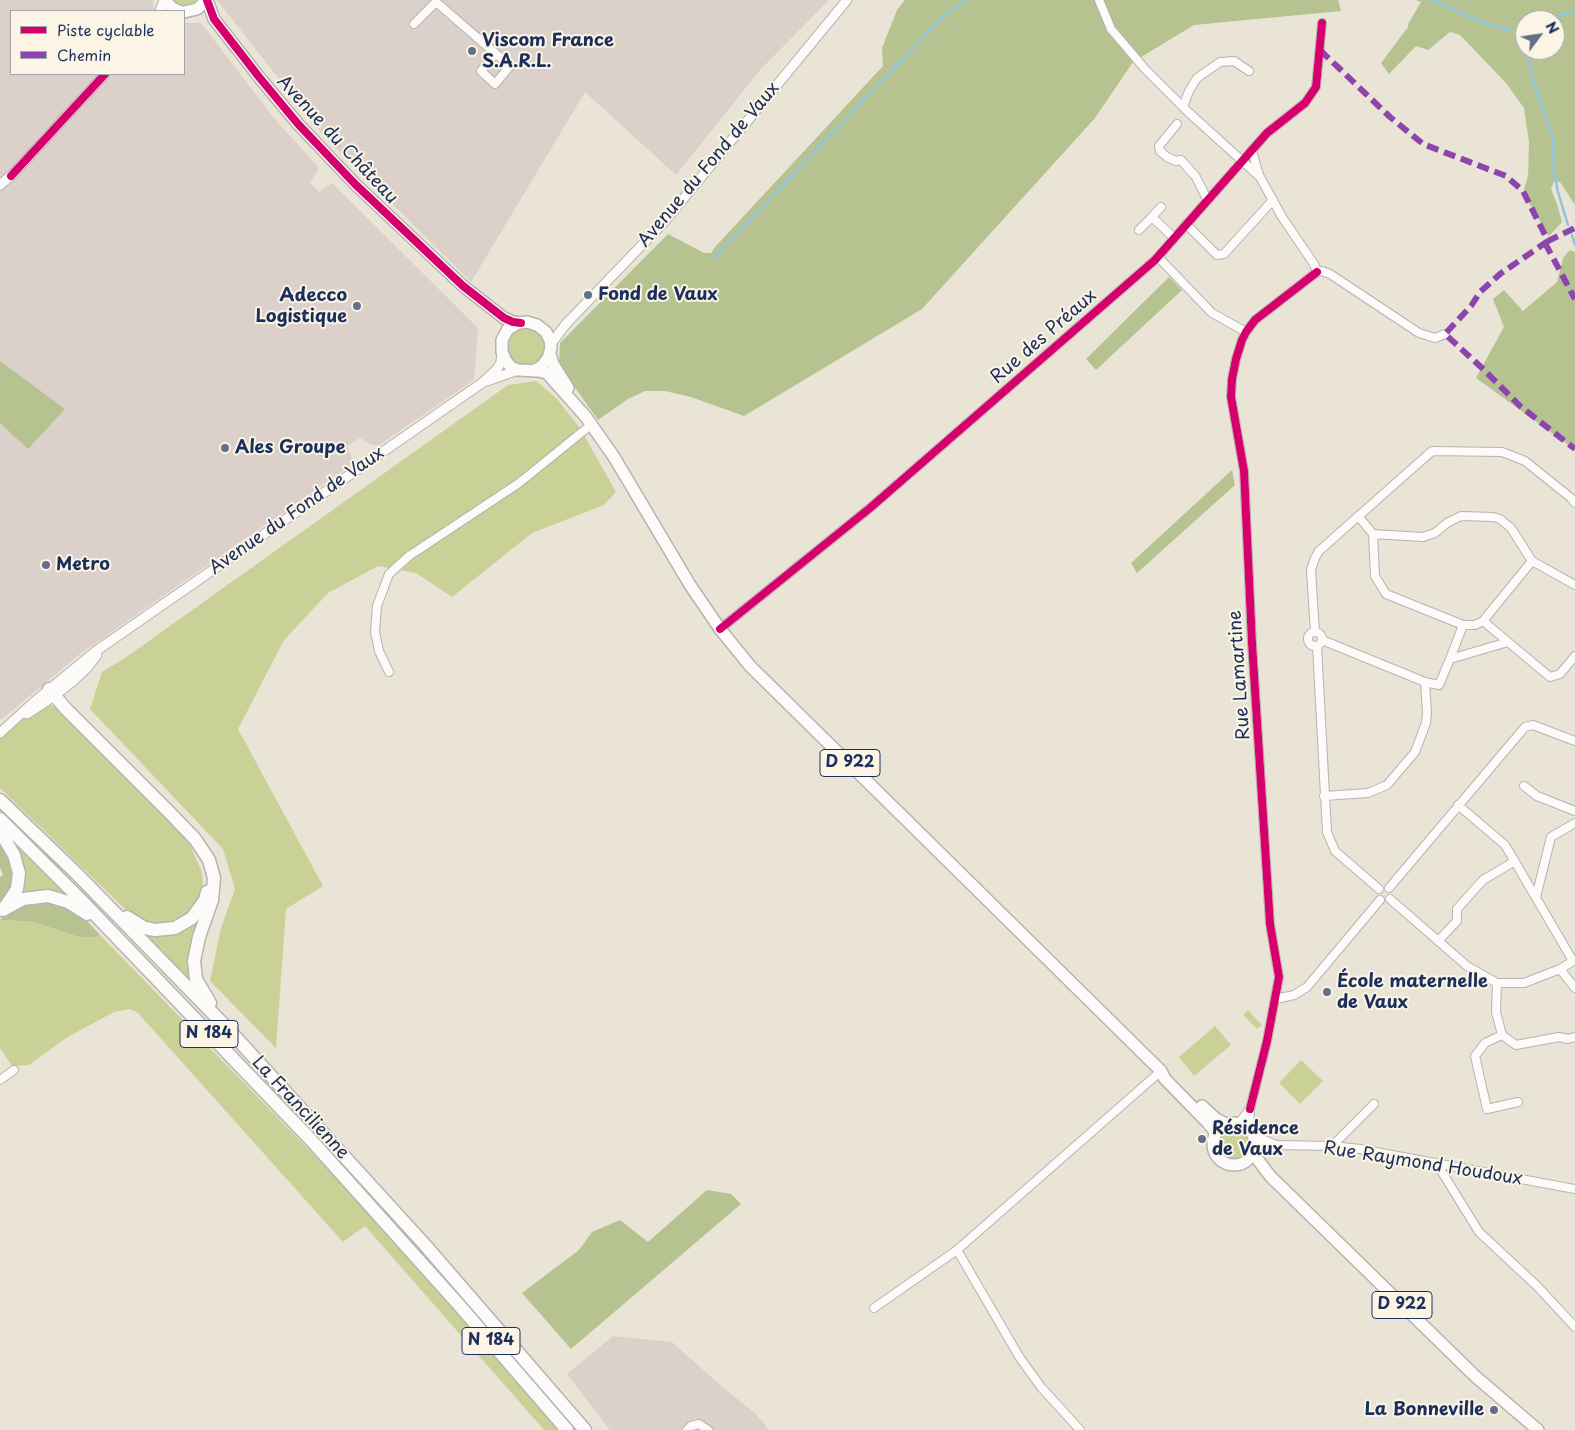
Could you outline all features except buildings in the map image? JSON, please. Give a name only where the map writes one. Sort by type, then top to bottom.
[{"type":"highway","points":[[51,693],[195,839],[209,860],[214,878],[212,900],[195,951],[194,970],[200,986],[230,1032]]},
{"type":"highway","name":"La Francilienne","points":[[0,800],[77,874],[230,1032],[432,1252],[585,1430]]},
{"type":"highway","name":"La Francilienne","points":[[0,819],[82,900],[107,929],[311,1140],[459,1304],[567,1430]]},
{"type":"highway","points":[[0,831],[14,855],[19,873],[17,889],[1,911]]},
{"type":"highway","points":[[77,874],[137,924],[155,930],[175,928],[192,918],[205,900],[208,889],[206,866],[195,839]]},
{"type":"highway","points":[[1,911],[14,903],[31,897],[54,897],[80,908],[107,929]]},
{"type":"main road","name":"Avenue du Château","points":[[165,0],[179,10]]},
{"type":"main road","name":"Avenue du Château","points":[[207,0],[214,19],[304,131],[386,214],[463,286],[497,322],[504,336]]},
{"type":"main road","points":[[185,10],[201,7],[207,0]]},
{"type":"main road","name":"Avenue du Château","points":[[185,12],[214,19]]},
{"type":"main road","name":"Avenue du Château","points":[[463,286],[504,318],[521,323]]},
{"type":"main road","points":[[521,323],[534,323],[543,329],[548,335],[550,350],[544,364],[533,371],[518,370],[507,363],[502,354],[501,344],[510,328],[521,323]]},
{"type":"main road","name":"D 922","points":[[550,350],[553,364],[614,457],[690,585],[720,629],[750,666],[1161,1071],[1170,1075],[1216,1119],[1232,1124]]},
{"type":"main road","name":"D 922","points":[[533,371],[549,375],[589,420]]},
{"type":"main road","name":"D 922","points":[[1161,1071],[1164,1079],[1216,1133]]},
{"type":"main road","points":[[1232,1124],[1251,1132],[1255,1142],[1254,1150],[1245,1162],[1232,1165],[1220,1160],[1213,1148],[1213,1140],[1216,1133],[1232,1124]]},
{"type":"main road","name":"D 922","points":[[1254,1150],[1258,1160],[1270,1176],[1476,1377],[1538,1430]]},
{"type":"main road","name":"D 922","points":[[1245,1162],[1270,1176]]},
{"type":"street","name":"Avenue du Fond de Vaux","points":[[550,350],[566,324],[665,221],[847,0]]},
{"type":"street","points":[[1099,0],[1111,29],[1145,69],[1183,108],[1260,177]]},
{"type":"street","points":[[414,24],[436,1],[496,54]]},
{"type":"street","name":"Rue des Préaux","points":[[720,629],[870,508],[1158,257],[1267,133],[1305,102],[1316,87],[1322,23]]},
{"type":"street","points":[[1183,108],[1196,78],[1220,62],[1234,61],[1249,71]]},
{"type":"street","points":[[1,183],[13,174],[104,75]]},
{"type":"street","points":[[1177,124],[1159,146],[1160,150],[1167,157],[1176,161],[1181,160],[1196,177],[1208,200]]},
{"type":"street","points":[[1252,151],[1260,177],[1282,217],[1314,264],[1317,272],[1322,271],[1330,274],[1419,334],[1436,338],[1445,334]]},
{"type":"street","points":[[1186,224],[1217,255],[1224,254],[1273,200]]},
{"type":"street","points":[[1139,230],[1161,208]]},
{"type":"street","points":[[1152,217],[1174,238]]},
{"type":"street","points":[[1158,257],[1212,313],[1246,332]]},
{"type":"street","name":"Rue Lamartine","points":[[1251,1132],[1250,1109],[1276,999],[1279,968],[1270,917],[1252,643],[1244,472],[1231,397],[1236,359],[1246,332],[1260,316],[1317,272]]},
{"type":"street","points":[[543,329],[554,330],[566,324]]},
{"type":"street","name":"Avenue du Fond de Vaux","points":[[0,732],[51,693],[81,674],[113,640],[482,383],[497,369],[501,362],[502,354]]},
{"type":"street","name":"Avenue du Fond de Vaux","points":[[482,383],[518,370]]},
{"type":"street","points":[[389,672],[379,651],[375,632],[377,606],[390,574],[409,556],[519,483],[589,420]]},
{"type":"street","points":[[1315,632],[1311,570],[1318,551],[1432,451],[1502,452],[1525,461],[1575,503]]},
{"type":"street","points":[[1358,516],[1374,534],[1375,576],[1386,594],[1463,625],[1475,625],[1483,621],[1532,562]]},
{"type":"street","points":[[1374,534],[1423,537],[1435,533],[1447,523],[1461,516],[1493,517],[1500,519],[1511,528],[1532,562],[1575,585]]},
{"type":"street","points":[[1483,621],[1550,677],[1560,674],[1575,657]]},
{"type":"street","points":[[1315,632],[1311,634],[1308,640],[1312,646],[1320,643],[1439,686],[1463,625]]},
{"type":"street","points":[[1315,632],[1320,634],[1326,832],[1332,845],[1340,855],[1379,889]]},
{"type":"street","points":[[1450,659],[1508,642]]},
{"type":"street","points":[[1324,796],[1368,793],[1380,789],[1392,781],[1415,752],[1426,722],[1425,682]]},
{"type":"street","points":[[1389,888],[1525,727],[1533,725],[1575,740]]},
{"type":"street","points":[[1524,786],[1537,796],[1575,811]]},
{"type":"street","points":[[1390,899],[1467,966],[1497,983],[1524,983],[1560,969],[1574,961],[1505,845],[1458,805]]},
{"type":"street","points":[[1536,897],[1551,837],[1575,823]]},
{"type":"street","points":[[1438,941],[1457,921],[1457,909],[1483,880],[1515,861]]},
{"type":"street","points":[[1379,889],[1382,887],[1389,888]]},
{"type":"street","points":[[1389,888],[1392,893],[1390,899]]},
{"type":"street","points":[[1379,889],[1377,896],[1380,900]]},
{"type":"street","points":[[1380,900],[1386,901],[1390,899]]},
{"type":"street","points":[[1276,999],[1294,995],[1307,987],[1380,900]]},
{"type":"street","points":[[1560,969],[1575,988]]},
{"type":"street","points":[[1497,983],[1496,1012],[1502,1035],[1516,1045],[1559,1036],[1568,1039],[1575,1038]]},
{"type":"street","points":[[1502,1035],[1485,1043],[1475,1056],[1487,1109],[1518,1102]]},
{"type":"street","points":[[0,1080],[14,1070]]},
{"type":"street","points":[[874,1308],[957,1250],[1161,1071]]},
{"type":"street","points":[[1332,1146],[1374,1104]]},
{"type":"street","name":"Rue Lamartine","points":[[1232,1124],[1250,1109]]},
{"type":"street","name":"Rue Raymond Houdoux","points":[[1251,1132],[1276,1145],[1332,1146],[1366,1150],[1575,1189]]},
{"type":"street","name":"Rue Raymond Houdoux","points":[[1254,1150],[1271,1143]]},
{"type":"street","points":[[1437,1164],[1479,1232],[1537,1286],[1575,1327]]},
{"type":"street","points":[[957,1250],[1020,1358],[1041,1387],[1080,1430]]},
{"type":"street","points":[[687,1430],[691,1426],[699,1424],[708,1430]]},
{"type":"shaded area","points":[[0,0],[153,0],[155,10],[10,10],[10,75],[185,75],[185,23],[201,23],[274,118],[319,168],[310,183],[319,192],[332,183],[478,328],[474,380],[379,445],[371,445],[360,438],[347,446],[352,458],[351,465],[80,654],[0,719]]},
{"type":"shaded area","points":[[217,0],[829,0],[760,70],[676,175],[585,92],[471,282],[323,135]]},
{"type":"shaded area","points":[[613,1336],[672,1342],[756,1414],[769,1430],[610,1430],[567,1374]]},
{"type":"green space","points":[[173,0],[199,0],[187,6],[180,5]]},
{"type":"green space","points":[[905,0],[1338,0],[1341,11],[1194,25],[1133,62],[1095,118],[922,309],[744,416],[691,397],[665,391],[645,391],[628,399],[598,420],[559,365],[560,343],[668,234],[704,253],[711,253],[883,66],[882,48],[897,10]]},
{"type":"green space","points":[[1415,0],[1575,0],[1575,205],[1560,182],[1554,181],[1551,189],[1562,222],[1549,236],[1523,193],[1528,176],[1529,142],[1524,108],[1506,83],[1460,35],[1450,32],[1428,50],[1416,46],[1389,74],[1381,63],[1408,27],[1421,2]]},
{"type":"green space","points":[[1570,250],[1575,252],[1575,450],[1476,378],[1504,327],[1493,299],[1504,290],[1523,311],[1557,282],[1563,258]]},
{"type":"green space","points":[[1169,277],[1182,290],[1096,370],[1086,359]]},
{"type":"green space","points":[[526,327],[540,332],[545,346],[540,360],[526,365],[512,360],[507,346],[512,332]]},
{"type":"green space","points":[[0,361],[65,409],[28,449],[0,423]]},
{"type":"green space","points":[[536,381],[556,398],[580,428],[616,492],[604,505],[532,533],[452,597],[416,573],[378,566],[328,593],[284,640],[238,729],[323,886],[286,909],[276,1048],[210,981],[221,928],[235,889],[223,849],[90,709],[102,672],[125,658],[508,385]]},
{"type":"green space","points":[[1232,470],[1235,485],[1137,573],[1131,563]]},
{"type":"green space","points":[[49,704],[61,710],[177,827],[189,843],[201,870],[203,883],[201,895],[196,905],[181,921],[160,926],[139,920],[126,910],[0,788],[0,737],[16,724]]},
{"type":"green space","points":[[0,837],[6,845],[15,882],[0,906],[0,877],[3,875],[0,867]]},
{"type":"green space","points":[[16,845],[65,894],[64,896],[20,896],[14,847]]},
{"type":"green space","points":[[47,900],[70,907],[100,935],[79,937],[34,922],[0,920],[11,907]]},
{"type":"green space","points":[[200,914],[191,983],[144,934]]},
{"type":"green space","points":[[0,920],[34,922],[79,937],[100,935],[318,1159],[412,1261],[558,1430],[544,1430],[365,1226],[343,1242],[138,1013],[130,1009],[114,1012],[66,1038],[29,1065],[12,1066],[0,1048]]},
{"type":"green space","points":[[1248,1010],[1262,1025],[1257,1029],[1243,1015]]},
{"type":"green space","points":[[1215,1026],[1231,1045],[1194,1076],[1179,1057]]},
{"type":"green space","points":[[1301,1060],[1323,1081],[1300,1104],[1279,1083]]},
{"type":"green space","points":[[1235,1128],[1241,1129],[1246,1133],[1250,1138],[1250,1150],[1246,1155],[1241,1159],[1235,1160],[1229,1159],[1224,1155],[1220,1150],[1219,1144],[1220,1138],[1224,1133],[1229,1129]]},
{"type":"green space","points":[[707,1190],[731,1194],[741,1204],[571,1349],[522,1293],[579,1250],[592,1232],[620,1220],[648,1242]]},
{"type":"waterway","points":[[714,258],[934,26],[965,0]]},
{"type":"waterway","points":[[1433,0],[1484,23],[1507,30],[1510,29]]},
{"type":"waterway","points":[[1565,14],[1575,11]]},
{"type":"waterway","points":[[1529,60],[1534,83],[1553,137],[1554,172],[1568,225]]},
{"type":"waterway","points":[[1572,235],[1575,245]]},
{"type":"marked path","points":[[1320,50],[1390,117],[1423,144],[1506,176],[1523,191],[1548,241],[1575,228]]},
{"type":"marked path","points":[[1548,241],[1500,274],[1480,292],[1471,306],[1445,334],[1520,406],[1575,449]]},
{"type":"marked path","points":[[1545,243],[1575,299]]},
{"type":"cycle path","points":[[207,0],[214,19],[259,77],[298,124],[355,184],[463,286],[504,318],[521,323]]},
{"type":"cycle path","points":[[720,629],[870,508],[1155,260],[1267,133],[1305,103],[1316,87],[1322,23]]},
{"type":"cycle path","points":[[11,176],[104,75]]},
{"type":"cycle path","points":[[1250,1109],[1267,1041],[1279,977],[1270,924],[1252,643],[1244,471],[1231,397],[1232,379],[1242,340],[1255,320],[1317,272]]},
{"type":"place","name":"Viscom France S.A.R.L.","points":[[472,51]]},
{"type":"place","name":"Fond de Vaux","points":[[588,295]]},
{"type":"place","name":"Adecco Logistique","points":[[357,306]]},
{"type":"place","name":"Ales Groupe","points":[[225,448]]},
{"type":"place","name":"Metro","points":[[46,565]]},
{"type":"place","name":"École maternelle de Vaux","points":[[1327,992]]},
{"type":"place","name":"Résidence de Vaux","points":[[1202,1139]]},
{"type":"place","name":"La Bonneville","points":[[1494,1410]]}]
